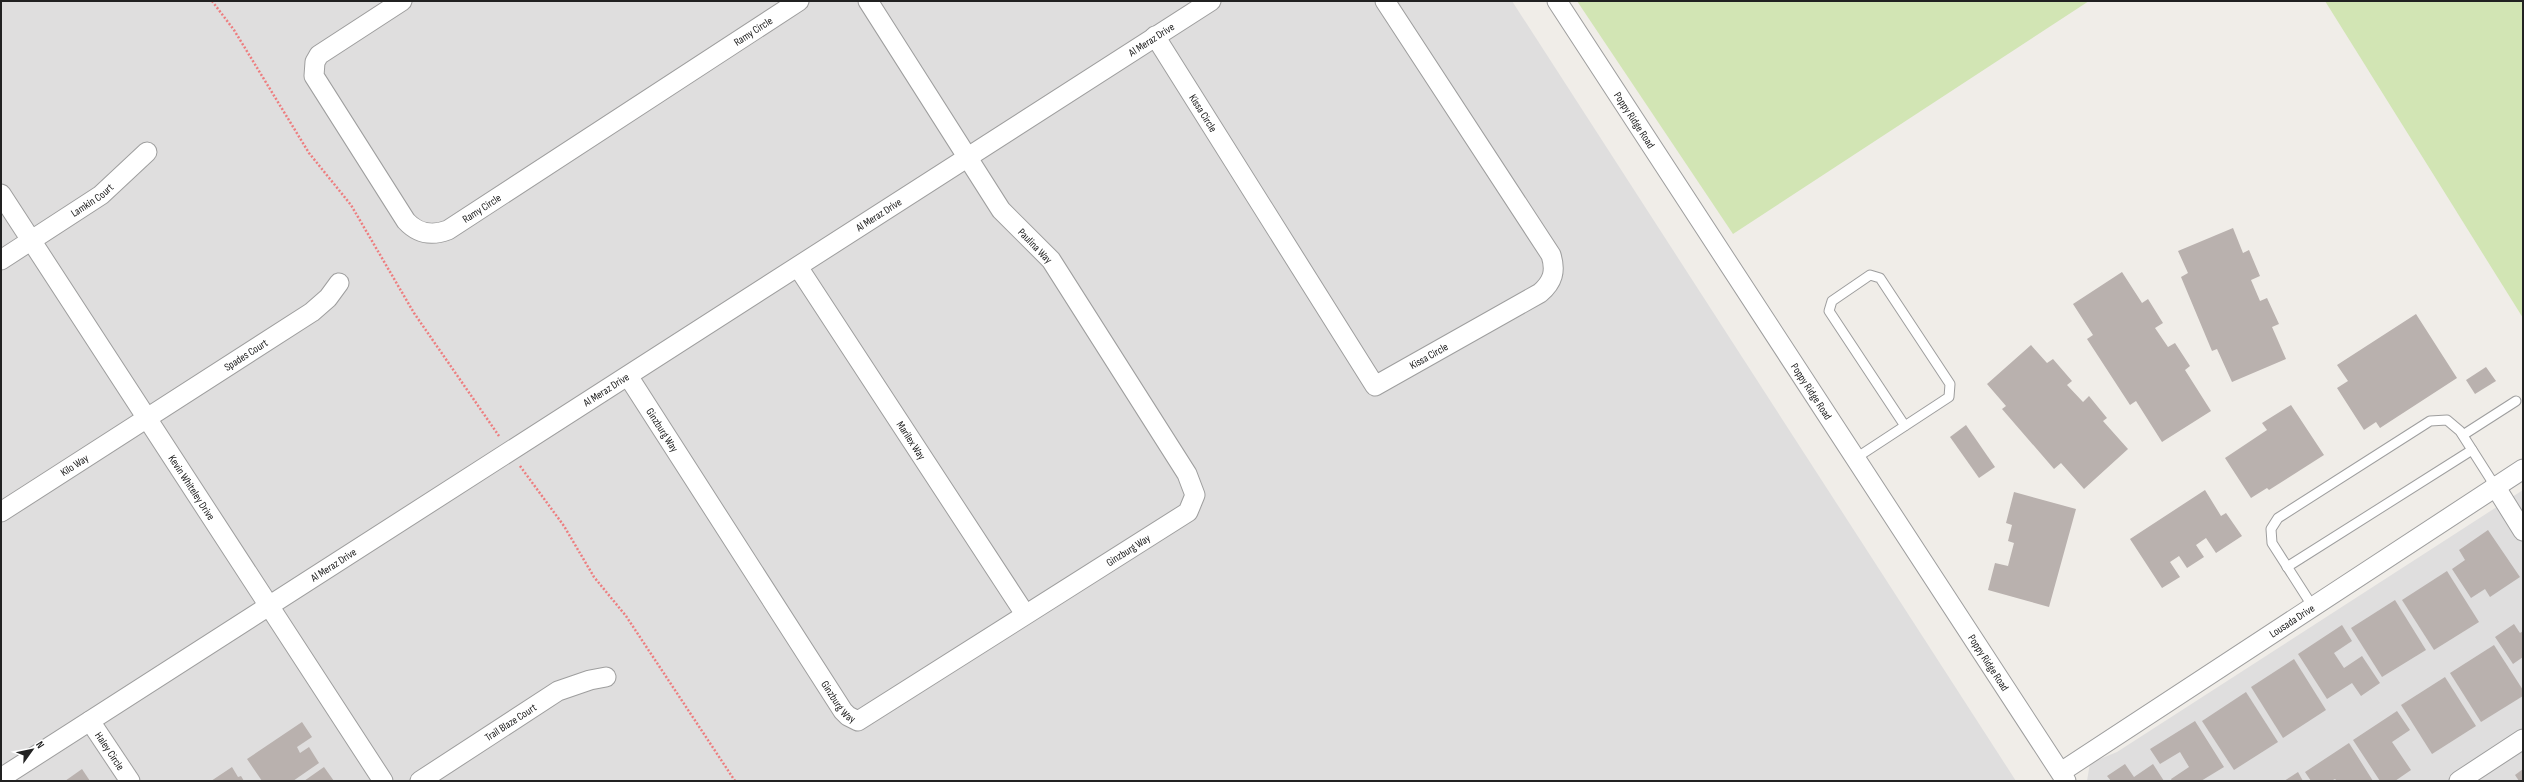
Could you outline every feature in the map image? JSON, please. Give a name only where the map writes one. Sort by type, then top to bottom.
[{"type":"street","name":"Ramy Circle","points":[[402,1],[320,55],[315,62],[314,76],[316,83],[406,221],[417,230],[432,234],[448,230],[799,1]]},
{"type":"street","name":"Paulina Way","points":[[868,1],[1001,210],[1051,260],[1187,474],[1195,495]]},
{"type":"street","name":"Al Meraz Drive","points":[[1,778],[1211,1]]},
{"type":"street","name":"Kissa Circle","points":[[1156,36],[1375,386],[1540,293],[1547,288],[1554,272],[1551,255],[1385,1]]},
{"type":"street","name":"Poppy Ridge Road","points":[[1557,1],[2064,777]]},
{"type":"street","name":"Lamkin Court","points":[[1,260],[100,195],[146,152]]},
{"type":"street","name":"Kevin Whiteley Drive","points":[[1,194],[383,781]]},
{"type":"street","name":"Marilex Way","points":[[798,267],[1025,614]]},
{"type":"street","name":"Spades Court","points":[[147,418],[312,312],[328,298],[339,284]]},
{"type":"street","name":"Ginzburg Way","points":[[628,376],[848,716],[858,721],[1188,512],[1195,495]]},
{"type":"street","name":"Kilo Way","points":[[1,512],[147,418]]},
{"type":"street","name":"Lousada Drive","points":[[2064,777],[2313,607],[2523,469]]},
{"type":"street","points":[[2495,486],[2523,531]]},
{"type":"street","name":"Trail Blaze Court","points":[[420,781],[558,691],[579,683],[606,677]]},
{"type":"street","name":"Haley Circle","points":[[90,721],[130,781]]},
{"type":"street","points":[[2459,781],[2523,739]]},
{"type":"lane","points":[[1856,458],[1905,426],[1949,397],[1950,384],[1880,278],[1870,274],[1832,301],[1829,310],[1905,426]]},
{"type":"lane","points":[[2463,435],[2516,401]]},
{"type":"lane","points":[[2313,607],[2272,543],[2271,529],[2278,518],[2430,421],[2447,420],[2463,435],[2495,486]]},
{"type":"lane","points":[[2287,567],[2472,450]]},
{"type":"path","points":[[212,1],[234,30],[306,148],[351,205],[414,313],[510,452],[564,526],[594,577],[626,616],[735,781]]},
{"type":"shaded area","points":[[1,1],[1512,1],[2016,781],[1,781]]},
{"type":"shaded area","points":[[2523,490],[2523,781],[2087,781],[2090,763],[2117,752]]},
{"type":"green space","points":[[1577,1],[2089,1],[1733,234]]},
{"type":"green space","points":[[2325,1],[2523,1],[2523,318]]},
{"type":"building","points":[[2233,228],[2243,253],[2249,250],[2260,276],[2251,280],[2260,301],[2267,298],[2279,324],[2272,327],[2286,359],[2232,382],[2217,349],[2212,351],[2181,277],[2188,273],[2178,251]]},
{"type":"building","points":[[2122,272],[2142,303],[2148,299],[2163,323],[2155,328],[2168,347],[2175,343],[2190,366],[2185,370],[2211,411],[2162,442],[2136,401],[2130,405],[2087,339],[2093,335],[2073,304]]},
{"type":"building","points":[[2416,314],[2457,378],[2380,428],[2376,422],[2364,430],[2337,388],[2348,381],[2337,365]]},
{"type":"building","points":[[2031,345],[2047,363],[2053,359],[2072,381],[2067,385],[2083,402],[2089,396],[2107,418],[2103,421],[2128,449],[2084,489],[2061,463],[2054,469],[2002,409],[2006,406],[1987,384]]},
{"type":"building","points":[[2486,367],[2496,381],[2475,394],[2466,380]]},
{"type":"building","points":[[2291,405],[2324,455],[2269,490],[2267,488],[2251,498],[2225,458],[2267,430],[2262,423]]},
{"type":"building","points":[[1966,425],[1995,467],[1979,478],[1950,437]]},
{"type":"building","points":[[2205,490],[2221,516],[2226,513],[2242,536],[2216,553],[2206,538],[2196,545],[2204,557],[2187,568],[2179,556],[2170,562],[2180,577],[2162,588],[2130,539]]},
{"type":"building","points":[[2014,492],[2076,509],[2049,607],[1988,590],[1995,563],[2008,566],[2014,543],[2008,541],[2012,525],[2006,523]]},
{"type":"building","points":[[2488,530],[2520,577],[2490,597],[2485,589],[2471,598],[2452,569],[2465,560],[2459,550]]},
{"type":"building","points":[[2447,571],[2479,622],[2434,650],[2402,600]]},
{"type":"building","points":[[2395,600],[2426,650],[2382,677],[2351,628]]},
{"type":"building","points":[[2514,624],[2520,633],[2523,631],[2523,657],[2513,664],[2495,637]]},
{"type":"building","points":[[2342,625],[2352,641],[2334,653],[2344,668],[2362,656],[2380,683],[2361,696],[2352,683],[2327,699],[2298,654]]},
{"type":"building","points":[[2494,645],[2523,690],[2523,696],[2481,722],[2450,673]]},
{"type":"building","points":[[2294,659],[2326,710],[2283,738],[2251,687]]},
{"type":"building","points":[[2445,677],[2476,726],[2432,754],[2401,705]]},
{"type":"building","points":[[2246,692],[2278,742],[2234,770],[2202,721]]},
{"type":"building","points":[[2397,711],[2410,730],[2392,742],[2411,770],[2395,781],[2380,781],[2353,740]]},
{"type":"building","points":[[2195,721],[2224,767],[2201,781],[2172,781],[2171,779],[2189,767],[2180,752],[2160,764],[2150,749]]},
{"type":"building","points":[[302,722],[312,737],[297,747],[300,753],[309,747],[319,763],[293,781],[262,781],[247,759]]},
{"type":"building","points":[[2349,743],[2373,781],[2337,781],[2335,779],[2331,781],[2311,781],[2305,772]]},
{"type":"building","points":[[2125,764],[2134,777],[2153,764],[2164,781],[2111,781],[2107,776]]},
{"type":"building","points":[[232,767],[238,777],[241,776],[244,781],[211,781]]},
{"type":"building","points":[[324,767],[334,781],[304,781]]},
{"type":"building","points":[[82,769],[90,781],[65,781]]},
{"type":"building","points":[[2523,769],[2523,781],[2519,781],[2515,775]]},
{"type":"building","points":[[2298,772],[2303,781],[2284,781]]}]
